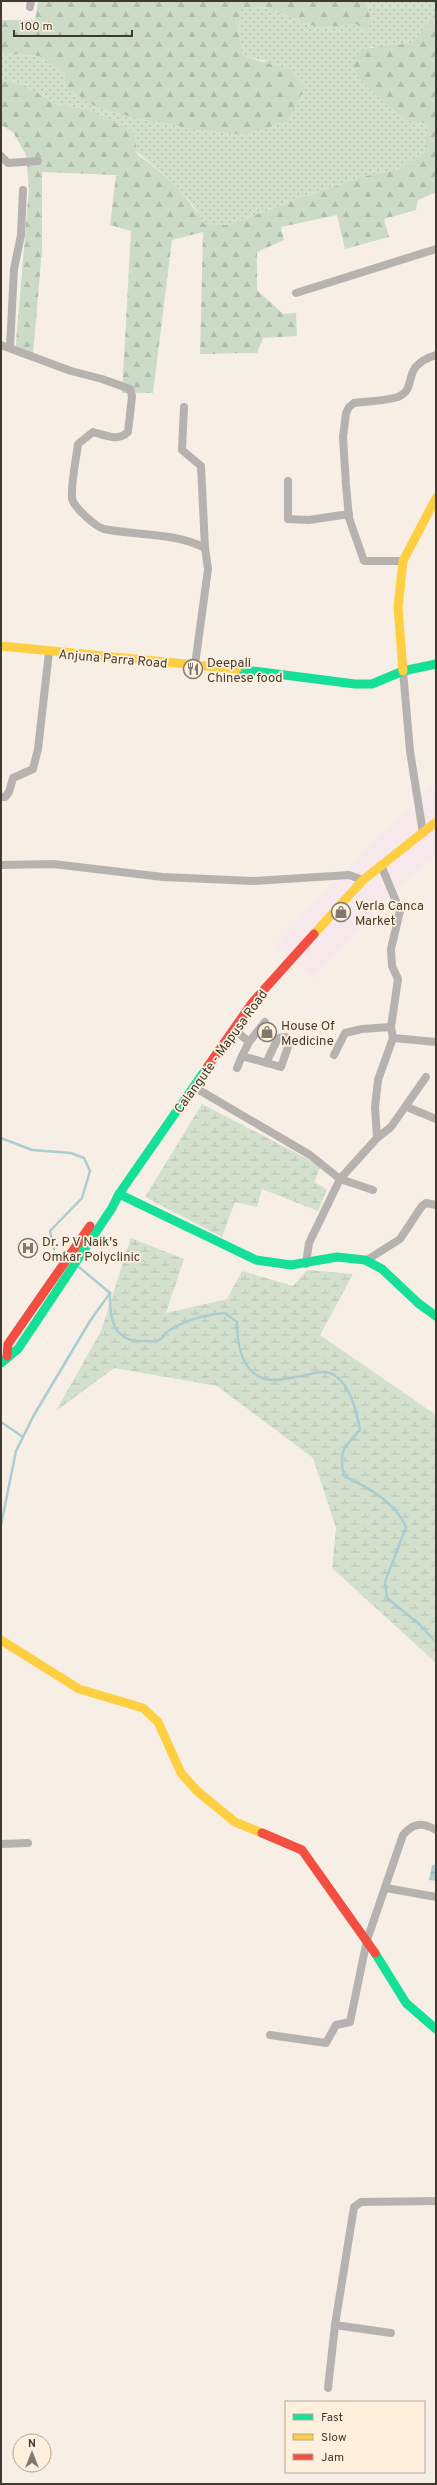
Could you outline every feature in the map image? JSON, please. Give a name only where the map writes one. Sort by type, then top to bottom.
[{"type":"street","points":[[1,156],[8,163],[38,161]]},
{"type":"street","points":[[10,347],[14,269],[21,235],[23,190]]},
{"type":"street","points":[[296,294],[436,249]]},
{"type":"street","points":[[1,345],[10,347],[71,371],[109,381],[130,389],[132,396],[128,432],[123,436],[116,438],[93,432],[78,444],[72,500],[80,512],[102,529],[185,540],[205,548]]},
{"type":"street","points":[[403,561],[364,561],[355,541],[349,514],[344,437],[349,407],[354,403],[400,397],[406,392],[416,365],[424,359],[436,355]]},
{"type":"street","points":[[184,407],[182,450],[201,466],[205,548],[208,569],[195,665]]},
{"type":"street","points":[[288,481],[286,516],[288,519],[309,520],[349,514]]},
{"type":"street","points":[[423,830],[410,752],[398,607],[403,561],[436,498]]},
{"type":"street","name":"Anjuna Parra Road","points":[[1,646],[49,652],[195,665],[354,684],[372,684],[403,671],[436,664]]},
{"type":"street","points":[[1,797],[5,797],[9,792],[13,778],[33,768],[38,749],[49,652]]},
{"type":"street","name":"Calangute - Mapusa Road","points":[[423,830],[436,813]]},
{"type":"street","name":"Calangute - Mapusa Road","points":[[3,1357],[18,1349],[63,1273],[112,1208],[119,1194],[252,1003],[363,880],[423,830],[436,822]]},
{"type":"street","points":[[1,865],[53,864],[163,877],[253,882],[349,875],[363,880]]},
{"type":"street","points":[[377,1138],[375,1107],[378,1080],[393,1038],[391,1028],[398,979],[392,966],[392,949],[400,911],[382,865]]},
{"type":"street","points":[[237,1068],[249,1042],[265,1022]]},
{"type":"street","points":[[334,1055],[345,1033],[362,1029],[391,1028]]},
{"type":"street","points":[[234,1029],[249,1042]]},
{"type":"street","points":[[393,1038],[436,1042]]},
{"type":"street","points":[[242,1056],[266,1063]]},
{"type":"street","points":[[306,1264],[308,1243],[340,1179],[377,1138],[391,1127],[407,1107],[426,1077]]},
{"type":"street","points":[[194,1087],[310,1155],[340,1179],[373,1190]]},
{"type":"street","points":[[407,1107],[436,1119]]},
{"type":"street","points":[[119,1194],[249,1258],[286,1266],[306,1264],[321,1259],[344,1257],[367,1260],[383,1270],[425,1311],[436,1316]]},
{"type":"street","points":[[367,1260],[400,1239],[422,1206],[426,1204],[436,1205]]},
{"type":"street","points":[[1,1640],[78,1689],[142,1708],[158,1722],[181,1773],[197,1791],[235,1822],[302,1850],[367,1940],[406,2004],[436,2029]]},
{"type":"street","points":[[270,2035],[326,2043],[336,2026],[350,2022],[367,1940],[403,1835],[411,1826],[422,1824],[436,1830]]},
{"type":"street","points":[[1,1844],[28,1844]]},
{"type":"street","points":[[386,1888],[436,1897]]},
{"type":"street","points":[[328,2388],[335,2325],[354,2207],[361,2202],[436,2201]]},
{"type":"street","points":[[335,2325],[391,2333]]},
{"type":"shaded area","name":"Verla Canca Market","points":[[436,782],[436,857],[406,879],[313,978],[276,945],[372,843]]},
{"type":"green space","points":[[38,1],[365,1],[372,22],[366,31],[356,24],[319,28],[266,7],[241,8],[238,27],[243,56],[292,70],[304,89],[287,121],[244,135],[189,128],[131,117],[93,105],[65,87],[65,72],[39,56],[1,53],[1,20],[35,20]]},
{"type":"green space","points":[[365,1],[436,1],[436,13],[412,43],[387,47],[370,47],[367,87],[405,120],[428,124],[424,151],[403,168],[362,177],[300,198],[229,225],[204,225],[193,205],[163,174],[86,109],[58,105],[24,85],[1,80],[1,53],[39,56],[155,122],[244,135],[266,61],[243,56],[238,27],[240,8],[266,7],[319,28],[372,22]]},
{"type":"green space","points":[[436,13],[436,192],[418,200],[416,210],[384,219],[389,237],[345,249],[337,215],[281,227],[284,240],[257,252],[257,290],[283,314],[296,313],[297,336],[263,338],[257,353],[200,354],[203,232],[172,240],[153,393],[122,393],[131,231],[110,225],[116,175],[42,172],[42,250],[33,355],[15,354],[29,189],[26,155],[13,132],[1,125],[1,80],[24,85],[58,105],[86,109],[134,132],[137,154],[157,169],[183,194],[198,213],[204,224],[229,225],[300,198],[362,177],[403,168],[424,151],[428,124],[405,120],[367,87],[351,65],[359,53],[364,50],[412,43]]},
{"type":"green space","points":[[202,1104],[321,1166],[314,1182],[327,1189],[318,1211],[262,1189],[257,1207],[235,1202],[222,1237],[145,1197]]},
{"type":"green space","points":[[131,1238],[184,1259],[166,1313],[227,1299],[242,1271],[293,1286],[307,1270],[353,1274],[320,1335],[436,1415],[436,1663],[332,1568],[336,1528],[313,1458],[217,1386],[114,1368],[56,1411],[101,1331]]},
{"type":"water","points":[[432,1865],[436,1865],[436,1881],[429,1880]]},
{"type":"waterway","points":[[1,1138],[32,1150],[71,1153],[84,1158],[90,1171],[82,1198],[50,1231],[54,1249]]},
{"type":"waterway","points":[[79,1267],[110,1293]]},
{"type":"waterway","points":[[110,1293],[112,1319],[119,1333],[125,1338],[157,1341],[176,1326],[190,1320],[225,1313],[237,1322],[240,1350],[247,1366],[253,1373],[261,1378],[278,1380],[325,1372],[340,1380],[354,1404],[360,1430],[344,1450],[342,1456],[344,1476],[363,1485],[380,1496],[395,1510],[406,1527],[385,1582],[387,1598],[419,1624],[436,1642]]},
{"type":"waterway","points":[[1,1525],[16,1451],[34,1415],[90,1321],[110,1293]]},
{"type":"waterway","points":[[1,1422],[23,1437]]},
{"type":"traffic: fast","points":[[237,669],[355,684],[372,684],[403,671],[436,664]]},
{"type":"traffic: fast","points":[[1,1363],[18,1349],[112,1208],[119,1194],[208,1066]]},
{"type":"traffic: fast","points":[[119,1194],[256,1260],[291,1265],[337,1257],[365,1260],[382,1269],[418,1303],[436,1316]]},
{"type":"traffic: fast","points":[[375,1953],[406,2003],[436,2029]]},
{"type":"traffic: slow","points":[[403,671],[398,607],[403,561],[436,498]]},
{"type":"traffic: slow","points":[[1,646],[237,669]]},
{"type":"traffic: slow","points":[[314,934],[363,880],[436,822]]},
{"type":"traffic: slow","points":[[1,1640],[79,1689],[143,1708],[158,1722],[181,1773],[197,1791],[235,1822],[262,1833]]},
{"type":"traffic: jam","points":[[208,1066],[252,1003],[314,934]]},
{"type":"traffic: jam","points":[[7,1356],[8,1344],[90,1226]]},
{"type":"traffic: jam","points":[[262,1833],[302,1850],[375,1953]]},
{"type":"place","name":"Deepali Chinese food","points":[[193,669]]},
{"type":"place","name":"Verla Canca Market","points":[[341,912]]},
{"type":"place","name":"House Of Medicine","points":[[267,1032]]},
{"type":"place","name":"Dr. P V Naik's Omkar Polyclinic","points":[[28,1248]]}]
